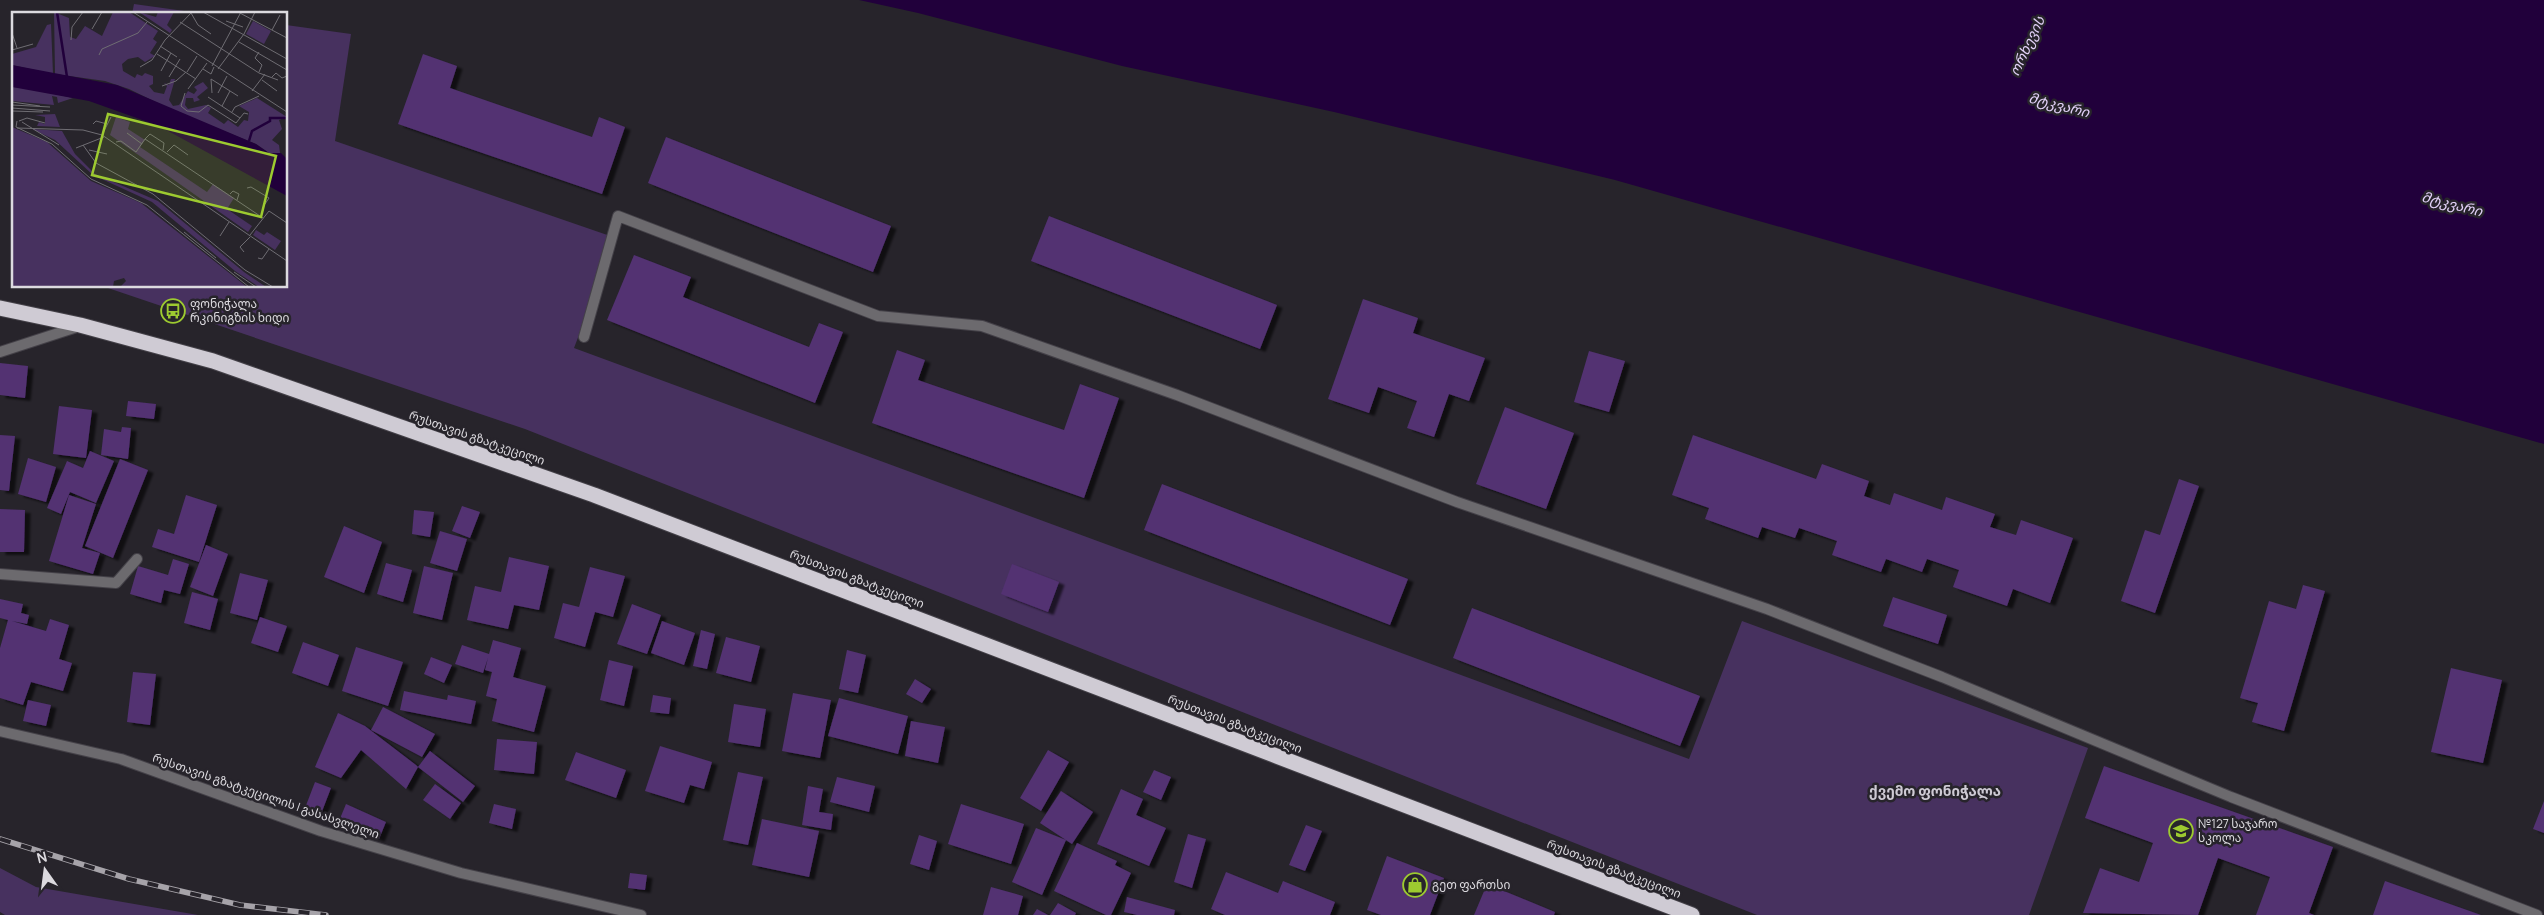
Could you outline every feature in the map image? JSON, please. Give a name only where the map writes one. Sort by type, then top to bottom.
[{"type":"highway","name":"რუსთავის გზატკეცილი","points":[[0,308],[80,325],[213,361],[594,495],[1692,915]]},
{"type":"street","points":[[584,337],[618,216],[878,316],[982,326],[1177,395],[1457,502],[1767,610],[1942,677],[2231,797],[2537,915]]},
{"type":"street","points":[[0,352],[80,325]]},
{"type":"street","points":[[0,574],[116,583],[137,559]]},
{"type":"street","name":"რუსთავის გზატკეცილის I გასასვლელი","points":[[0,731],[122,759],[321,831],[461,873],[640,915]]},
{"type":"shaded area","points":[[134,4],[192,12],[132,12]]},
{"type":"shaded area","points":[[288,25],[351,34],[335,141],[616,238],[574,348],[1689,759],[1742,621],[2088,748],[2029,915],[1757,915],[525,429],[108,288],[288,288]]},
{"type":"shaded area","points":[[0,868],[36,887],[198,915],[5,915],[0,912]]},
{"type":"water","points":[[859,0],[2544,0],[2544,444],[1615,180],[1334,112],[1122,66],[918,13]]},
{"type":"building","points":[[423,54],[457,66],[450,88],[592,137],[599,117],[625,127],[602,194],[398,124]]},
{"type":"building","points":[[666,137],[891,226],[873,272],[648,183]]},
{"type":"building","points":[[1049,216],[1277,305],[1260,349],[1031,261]]},
{"type":"building","points":[[634,255],[691,277],[683,297],[809,347],[819,323],[843,332],[815,403],[607,320]]},
{"type":"building","points":[[1363,299],[1418,318],[1413,333],[1485,358],[1469,401],[1449,394],[1434,437],[1407,428],[1417,401],[1378,387],[1369,413],[1328,399]]},
{"type":"building","points":[[897,350],[925,360],[918,380],[1064,430],[1080,384],[1119,398],[1084,498],[872,423]]},
{"type":"building","points":[[1589,351],[1625,361],[1609,412],[1574,402]]},
{"type":"building","points":[[0,363],[28,366],[25,398],[0,395]]},
{"type":"building","points":[[128,401],[156,404],[154,419],[126,416]]},
{"type":"building","points":[[59,406],[92,410],[86,458],[53,454]]},
{"type":"building","points":[[1505,407],[1574,433],[1546,509],[1476,484]]},
{"type":"building","points":[[122,427],[131,428],[128,459],[101,455],[104,429],[121,432]]},
{"type":"building","points":[[0,435],[15,436],[9,491],[0,490]]},
{"type":"building","points":[[1693,435],[1816,479],[1822,464],[1869,481],[1864,496],[1890,505],[1894,493],[1942,510],[1946,497],[1995,514],[1990,527],[2016,535],[2021,520],[2073,538],[2050,603],[2013,589],[2007,606],[1953,587],[1959,570],[1927,559],[1922,572],[1886,559],[1881,572],[1832,555],[1837,541],[1799,528],[1795,538],[1762,527],[1758,538],[1705,519],[1709,508],[1672,495]]},
{"type":"building","points":[[90,451],[114,461],[96,503],[70,492],[61,514],[47,508],[67,461],[83,468]]},
{"type":"building","points":[[28,458],[56,467],[46,502],[18,494]]},
{"type":"building","points":[[120,459],[148,470],[113,558],[85,546]]},
{"type":"building","points":[[2179,479],[2199,486],[2155,613],[2121,601],[2145,530],[2160,535]]},
{"type":"building","points":[[1162,484],[1408,579],[1390,625],[1144,530]]},
{"type":"building","points":[[69,495],[96,504],[82,548],[100,553],[93,574],[49,561]]},
{"type":"building","points":[[186,495],[217,505],[199,562],[152,547],[158,529],[174,534]]},
{"type":"building","points":[[462,506],[480,512],[470,538],[452,531]]},
{"type":"building","points":[[0,509],[25,510],[24,552],[0,552]]},
{"type":"building","points":[[414,510],[434,512],[430,537],[412,534]]},
{"type":"building","points":[[344,526],[382,542],[364,593],[324,577]]},
{"type":"building","points":[[440,531],[467,539],[457,571],[430,563]]},
{"type":"building","points":[[206,545],[228,554],[213,596],[190,587]]},
{"type":"building","points":[[509,557],[549,566],[539,610],[514,605],[508,629],[467,620],[475,586],[501,592]]},
{"type":"building","points":[[173,559],[189,564],[180,594],[164,590],[161,603],[130,594],[138,566],[168,575]]},
{"type":"building","points":[[386,563],[412,570],[403,602],[377,594]]},
{"type":"building","points":[[1012,564],[1059,582],[1048,612],[1001,594]]},
{"type":"building","points":[[424,566],[453,573],[442,620],[413,613]]},
{"type":"building","points":[[590,567],[625,576],[613,617],[595,612],[585,647],[554,638],[563,603],[579,607]]},
{"type":"building","points":[[240,573],[268,580],[257,620],[230,613]]},
{"type":"building","points":[[2303,585],[2325,591],[2284,731],[2252,722],[2258,703],[2240,698],[2269,601],[2296,609]]},
{"type":"building","points":[[192,592],[218,599],[210,630],[184,623]]},
{"type":"building","points":[[1893,597],[1947,615],[1938,644],[1883,626]]},
{"type":"building","points":[[0,599],[23,604],[21,613],[29,615],[27,624],[12,621],[46,631],[50,619],[69,625],[59,659],[72,663],[63,691],[31,682],[23,705],[0,698],[0,648],[8,620],[0,618]]},
{"type":"building","points":[[632,604],[661,615],[647,654],[617,644]]},
{"type":"building","points":[[1472,608],[1700,696],[1680,746],[1453,658]]},
{"type":"building","points":[[260,617],[287,626],[278,652],[251,643]]},
{"type":"building","points":[[662,621],[695,633],[684,665],[651,653]]},
{"type":"building","points":[[701,630],[715,634],[707,669],[693,666]]},
{"type":"building","points":[[726,637],[760,646],[751,682],[716,673]]},
{"type":"building","points":[[493,640],[521,648],[513,677],[546,686],[534,732],[492,721],[497,699],[486,696],[492,672],[485,670],[488,658],[483,673],[455,664],[462,645],[489,654]]},
{"type":"building","points":[[303,642],[339,655],[328,686],[292,673]]},
{"type":"building","points":[[356,647],[403,662],[388,706],[342,691]]},
{"type":"building","points":[[847,650],[866,655],[858,693],[839,689]]},
{"type":"building","points":[[431,657],[452,665],[444,683],[424,674]]},
{"type":"building","points":[[609,660],[633,666],[624,706],[600,700]]},
{"type":"building","points":[[2451,668],[2502,680],[2483,763],[2431,752]]},
{"type":"building","points":[[133,672],[156,674],[150,725],[127,722]]},
{"type":"building","points":[[915,679],[931,689],[922,703],[906,694]]},
{"type":"building","points":[[404,691],[447,700],[448,695],[476,701],[471,724],[400,710]]},
{"type":"building","points":[[793,693],[831,700],[820,758],[782,751]]},
{"type":"building","points":[[653,695],[671,698],[669,714],[650,712]]},
{"type":"building","points":[[839,698],[908,716],[898,754],[828,736]]},
{"type":"building","points":[[28,700],[51,705],[46,726],[23,721]]},
{"type":"building","points":[[734,704],[766,709],[760,747],[728,742]]},
{"type":"building","points":[[383,707],[435,734],[422,757],[371,730]]},
{"type":"building","points":[[338,713],[365,726],[418,767],[406,789],[361,750],[341,778],[315,767]]},
{"type":"building","points":[[911,721],[945,727],[938,763],[905,756]]},
{"type":"building","points":[[497,739],[537,742],[534,774],[494,770]]},
{"type":"building","points":[[660,746],[712,762],[704,789],[690,785],[684,803],[645,791]]},
{"type":"building","points":[[1048,750],[1069,762],[1041,811],[1020,798]]},
{"type":"building","points":[[430,751],[475,786],[463,802],[418,767]]},
{"type":"building","points":[[576,752],[626,770],[616,798],[565,780]]},
{"type":"building","points":[[2104,766],[2333,847],[2309,913],[2314,915],[2256,915],[2270,877],[2218,858],[2198,915],[2083,913],[2100,868],[2139,882],[2153,843],[2085,818]]},
{"type":"building","points":[[1154,770],[1171,777],[1161,800],[1143,792]]},
{"type":"building","points":[[738,772],[763,777],[748,845],[723,840]]},
{"type":"building","points":[[837,777],[875,786],[869,812],[830,802]]},
{"type":"building","points":[[315,782],[331,788],[321,814],[305,808]]},
{"type":"building","points":[[435,784],[461,803],[450,819],[423,800]]},
{"type":"building","points":[[808,786],[823,789],[819,812],[833,814],[831,830],[802,825]]},
{"type":"building","points":[[1121,789],[1143,799],[1136,815],[1166,828],[1149,866],[1097,844]]},
{"type":"building","points":[[1061,791],[1093,812],[1072,844],[1040,823]]},
{"type":"building","points":[[2544,801],[2544,833],[2533,829]]},
{"type":"building","points":[[346,804],[386,822],[379,839],[339,821]]},
{"type":"building","points":[[494,804],[516,809],[512,829],[489,823]]},
{"type":"building","points":[[961,804],[1024,824],[1011,864],[948,844]]},
{"type":"building","points":[[762,819],[819,831],[809,877],[752,865]]},
{"type":"building","points":[[1306,825],[1322,831],[1305,871],[1289,865]]},
{"type":"building","points":[[1036,828],[1066,840],[1042,895],[1012,882]]},
{"type":"building","points":[[1188,834],[1206,839],[1192,888],[1174,882]]},
{"type":"building","points":[[919,835],[937,841],[929,870],[910,864]]},
{"type":"building","points":[[1077,843],[1117,861],[1115,865],[1131,873],[1111,915],[1106,915],[1054,891]]},
{"type":"building","points":[[1387,856],[1444,878],[1430,915],[1381,915],[1367,910]]},
{"type":"building","points":[[1226,872],[1278,893],[1283,881],[1335,902],[1330,915],[1225,915],[1211,909]]},
{"type":"building","points":[[630,873],[647,875],[645,890],[628,888]]},
{"type":"building","points":[[2385,881],[2481,915],[2373,915]]},
{"type":"building","points":[[1487,884],[1555,912],[1554,915],[1474,915]]},
{"type":"building","points":[[991,887],[1023,896],[1018,915],[983,915]]},
{"type":"building","points":[[1127,897],[1175,910],[1174,915],[1137,915],[1124,912]]},
{"type":"building","points":[[1058,903],[1076,913],[1075,915],[1050,915]]},
{"type":"building","points":[[1037,909],[1048,915],[1033,915]]},
{"type":"railway","points":[[0,839],[129,879],[240,905],[326,915]]},
{"type":"place","name":"ფონიჭალა რკინიგზის ხიდი","points":[[173,311]]},
{"type":"place","name":"№127 საჯარო სკოლა","points":[[2181,831]]},
{"type":"place","name":"გეთ ფართსი","points":[[1415,885]]},
{"type":"district","name":"ქვემო ფონიჭალა","points":[[1935,791]]},
{"type":"water label","name":"ორხევის","points":[[2027,46]]},
{"type":"water label","name":"მტკვარი","points":[[2059,105]]},
{"type":"water label","name":"მტკვარი","points":[[2452,204]]}]
